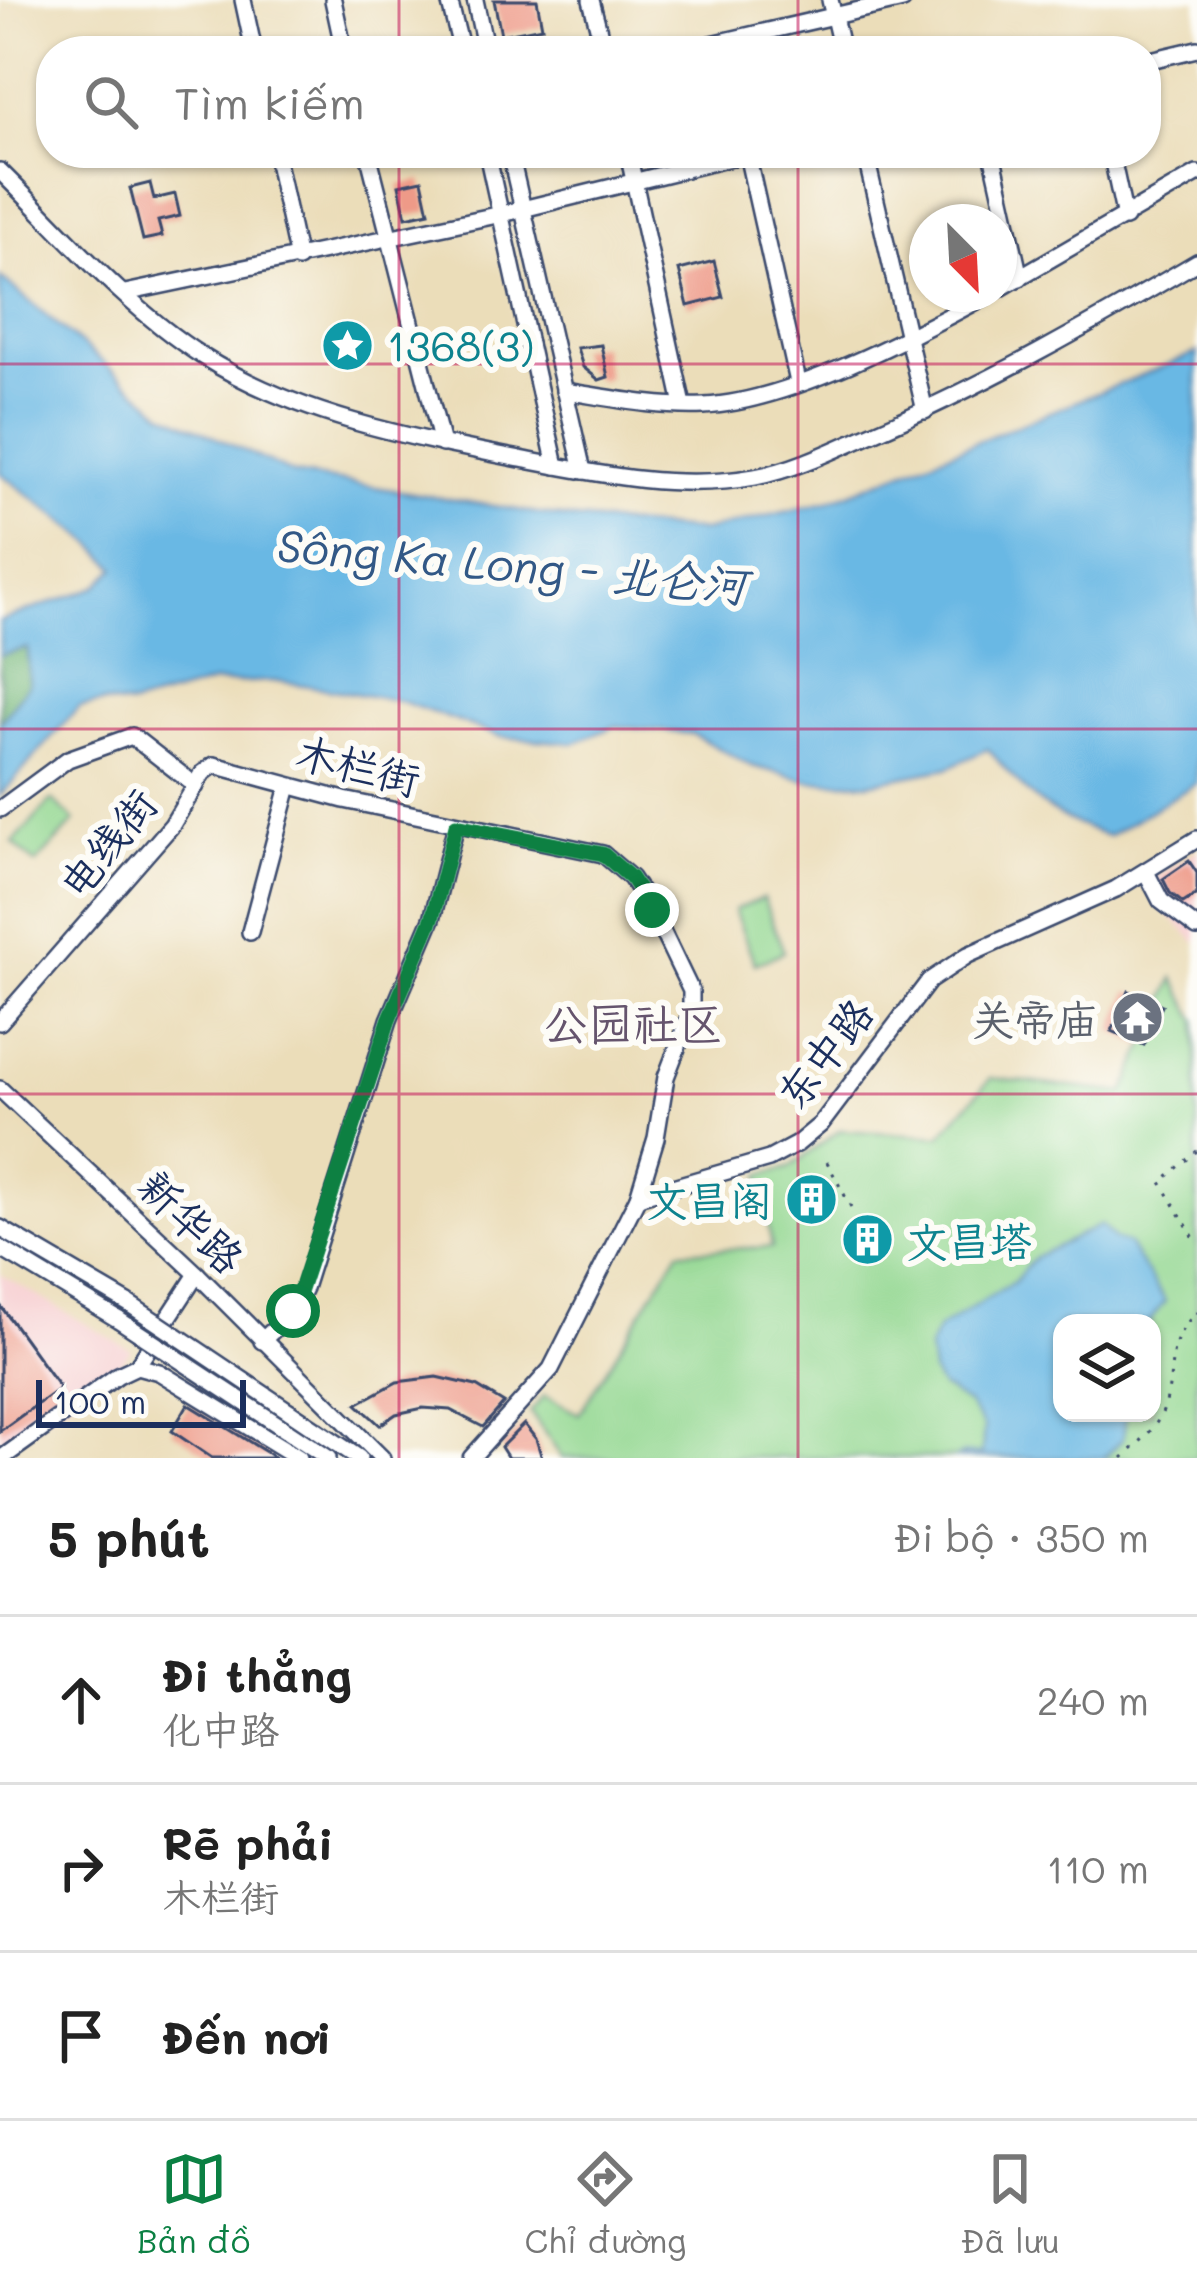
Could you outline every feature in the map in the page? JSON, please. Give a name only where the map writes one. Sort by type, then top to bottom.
[{"type":"street","points":[[243,0],[251,36]]},
{"type":"street","points":[[333,0],[341,36]]},
{"type":"street","points":[[449,0],[458,36]]},
{"type":"street","points":[[475,0],[483,36]]},
{"type":"street","points":[[591,0],[600,36]]},
{"type":"street","points":[[734,36],[832,8],[903,0]]},
{"type":"street","points":[[1161,58],[1197,50]]},
{"type":"street","points":[[278,168],[298,259]]},
{"type":"street","points":[[371,168],[442,444]]},
{"type":"street","points":[[491,168],[556,466]]},
{"type":"street","points":[[513,168],[583,471]]},
{"type":"street","points":[[631,168],[683,405]]},
{"type":"street","points":[[125,293],[502,214],[685,168]]},
{"type":"street","points":[[752,168],[798,382]]},
{"type":"street","points":[[869,168],[925,411]]},
{"type":"street","points":[[995,168],[1020,278]]},
{"type":"street","points":[[1114,168],[1125,218]]},
{"type":"street","points":[[0,171],[157,324],[204,357],[260,386],[303,405],[442,444],[665,482],[756,477],[805,463],[1012,368],[1197,262]]},
{"type":"street","points":[[1017,280],[1197,175]]},
{"type":"street","points":[[564,391],[649,404],[726,404],[908,339],[957,312]]},
{"type":"street","points":[[0,809],[68,759],[132,736],[196,786]]},
{"type":"street","name":"电线街","points":[[0,1022],[172,825],[208,767],[219,764]]},
{"type":"street","name":"木栏街","points":[[219,764],[289,786],[603,854],[631,878],[652,910],[693,1002],[666,1077],[656,1138],[638,1197]]},
{"type":"street","points":[[250,932],[289,786]]},
{"type":"street","points":[[262,1341],[300,1298],[389,1020],[432,919],[456,825]]},
{"type":"street","name":"东中路","points":[[638,1197],[769,1159],[797,1144],[821,1124],[929,981],[968,955],[1146,872],[1197,839]]},
{"type":"street","points":[[1146,872],[1161,901],[1197,928]]},
{"type":"street","name":"新华路","points":[[0,1089],[197,1274],[382,1458]]},
{"type":"street","points":[[471,1458],[551,1369],[638,1197]]},
{"type":"street","points":[[0,1228],[128,1303],[285,1419],[328,1458]]},
{"type":"street","points":[[0,1248],[285,1419],[359,1458]]},
{"type":"street","points":[[2,1458],[137,1366],[197,1274]]},
{"type":"street","points":[[137,1366],[159,1372],[299,1458]]},
{"type":"path","points":[[1197,1151],[1161,1182],[1197,1243]]},
{"type":"path","points":[[827,1162],[851,1209]]},
{"type":"path","points":[[1123,1458],[1154,1429],[1167,1402],[1170,1352],[1185,1323],[1197,1312]]},
{"type":"shaded area","points":[[1197,850],[1197,943],[1163,910],[1148,883]]},
{"type":"shaded area","points":[[0,1274],[131,1350],[115,1371],[0,1449]]},
{"type":"green space","points":[[28,648],[29,684],[0,723],[0,655]]},
{"type":"green space","points":[[52,800],[75,821],[36,864],[13,843]]},
{"type":"green space","points":[[763,898],[784,952],[755,964],[734,910]]},
{"type":"green space","points":[[1174,978],[1197,1021],[1197,1458],[562,1458],[530,1412],[544,1396],[579,1414],[679,1251],[772,1247],[760,1175],[789,1168],[840,1130],[940,1136],[991,1078],[1124,1093]]},
{"type":"water","name":"Sông Ka Long - 北仑河","points":[[0,277],[164,413],[294,474],[574,519],[703,531],[827,502],[1197,353],[1197,783],[1108,836],[1040,803],[988,749],[947,768],[868,783],[810,781],[752,766],[692,734],[616,726],[573,743],[502,737],[400,701],[279,681],[213,683],[131,706],[79,707],[0,796],[0,723],[29,684],[28,648],[0,655],[0,621],[96,587],[116,568],[91,542],[0,473]]},
{"type":"water","points":[[1101,1225],[1115,1240],[1128,1244],[1165,1301],[1155,1314],[1053,1314],[1053,1422],[1125,1422],[1123,1439],[1103,1458],[957,1458],[982,1454],[984,1427],[968,1404],[941,1387],[932,1372],[929,1348],[938,1329],[1015,1281],[1035,1257]]},
{"type":"building","points":[[494,0],[537,0],[542,27],[501,35]]},
{"type":"building","points":[[422,180],[429,212],[406,217],[399,185]]},
{"type":"building","points":[[150,183],[154,199],[175,194],[180,216],[158,221],[162,236],[143,240],[130,188]]},
{"type":"building","points":[[714,261],[723,297],[688,306],[679,270]]},
{"type":"building","points":[[601,345],[608,377],[599,380],[583,367],[577,348]]},
{"type":"building","points":[[1189,861],[1197,873],[1197,894],[1183,903],[1163,879]]},
{"type":"building","name":"关帝庙","points":[[1129,991],[1162,1005],[1144,1045],[1112,1031]]},
{"type":"building","name":"文昌阁","points":[[820,1187],[826,1200],[802,1212],[795,1199]]},
{"type":"building","name":"文昌塔","points":[[867,1221],[879,1227],[885,1239],[879,1251],[867,1257],[855,1251],[849,1239],[855,1227]]},
{"type":"building","points":[[0,1305],[60,1388],[0,1431]]},
{"type":"building","points":[[437,1377],[476,1386],[504,1403],[483,1427],[450,1410],[423,1408],[396,1414],[380,1425],[357,1404],[397,1382]]},
{"type":"building","points":[[188,1404],[275,1458],[212,1458],[172,1431]]},
{"type":"building","points":[[524,1424],[542,1458],[508,1458],[501,1447]]},
{"type":"place","name":"1368(3)","points":[[348,345]]},
{"type":"place","name":"关帝庙","points":[[1137,1018]]},
{"type":"place","name":"文昌阁","points":[[811,1199]]},
{"type":"place","name":"文昌塔","points":[[867,1240]]},
{"type":"district","name":"公园社区","points":[[633,1022]]},
{"type":"route","points":[[293,1311],[389,1020],[432,919],[456,825],[603,854],[631,878],[652,910]]}]
